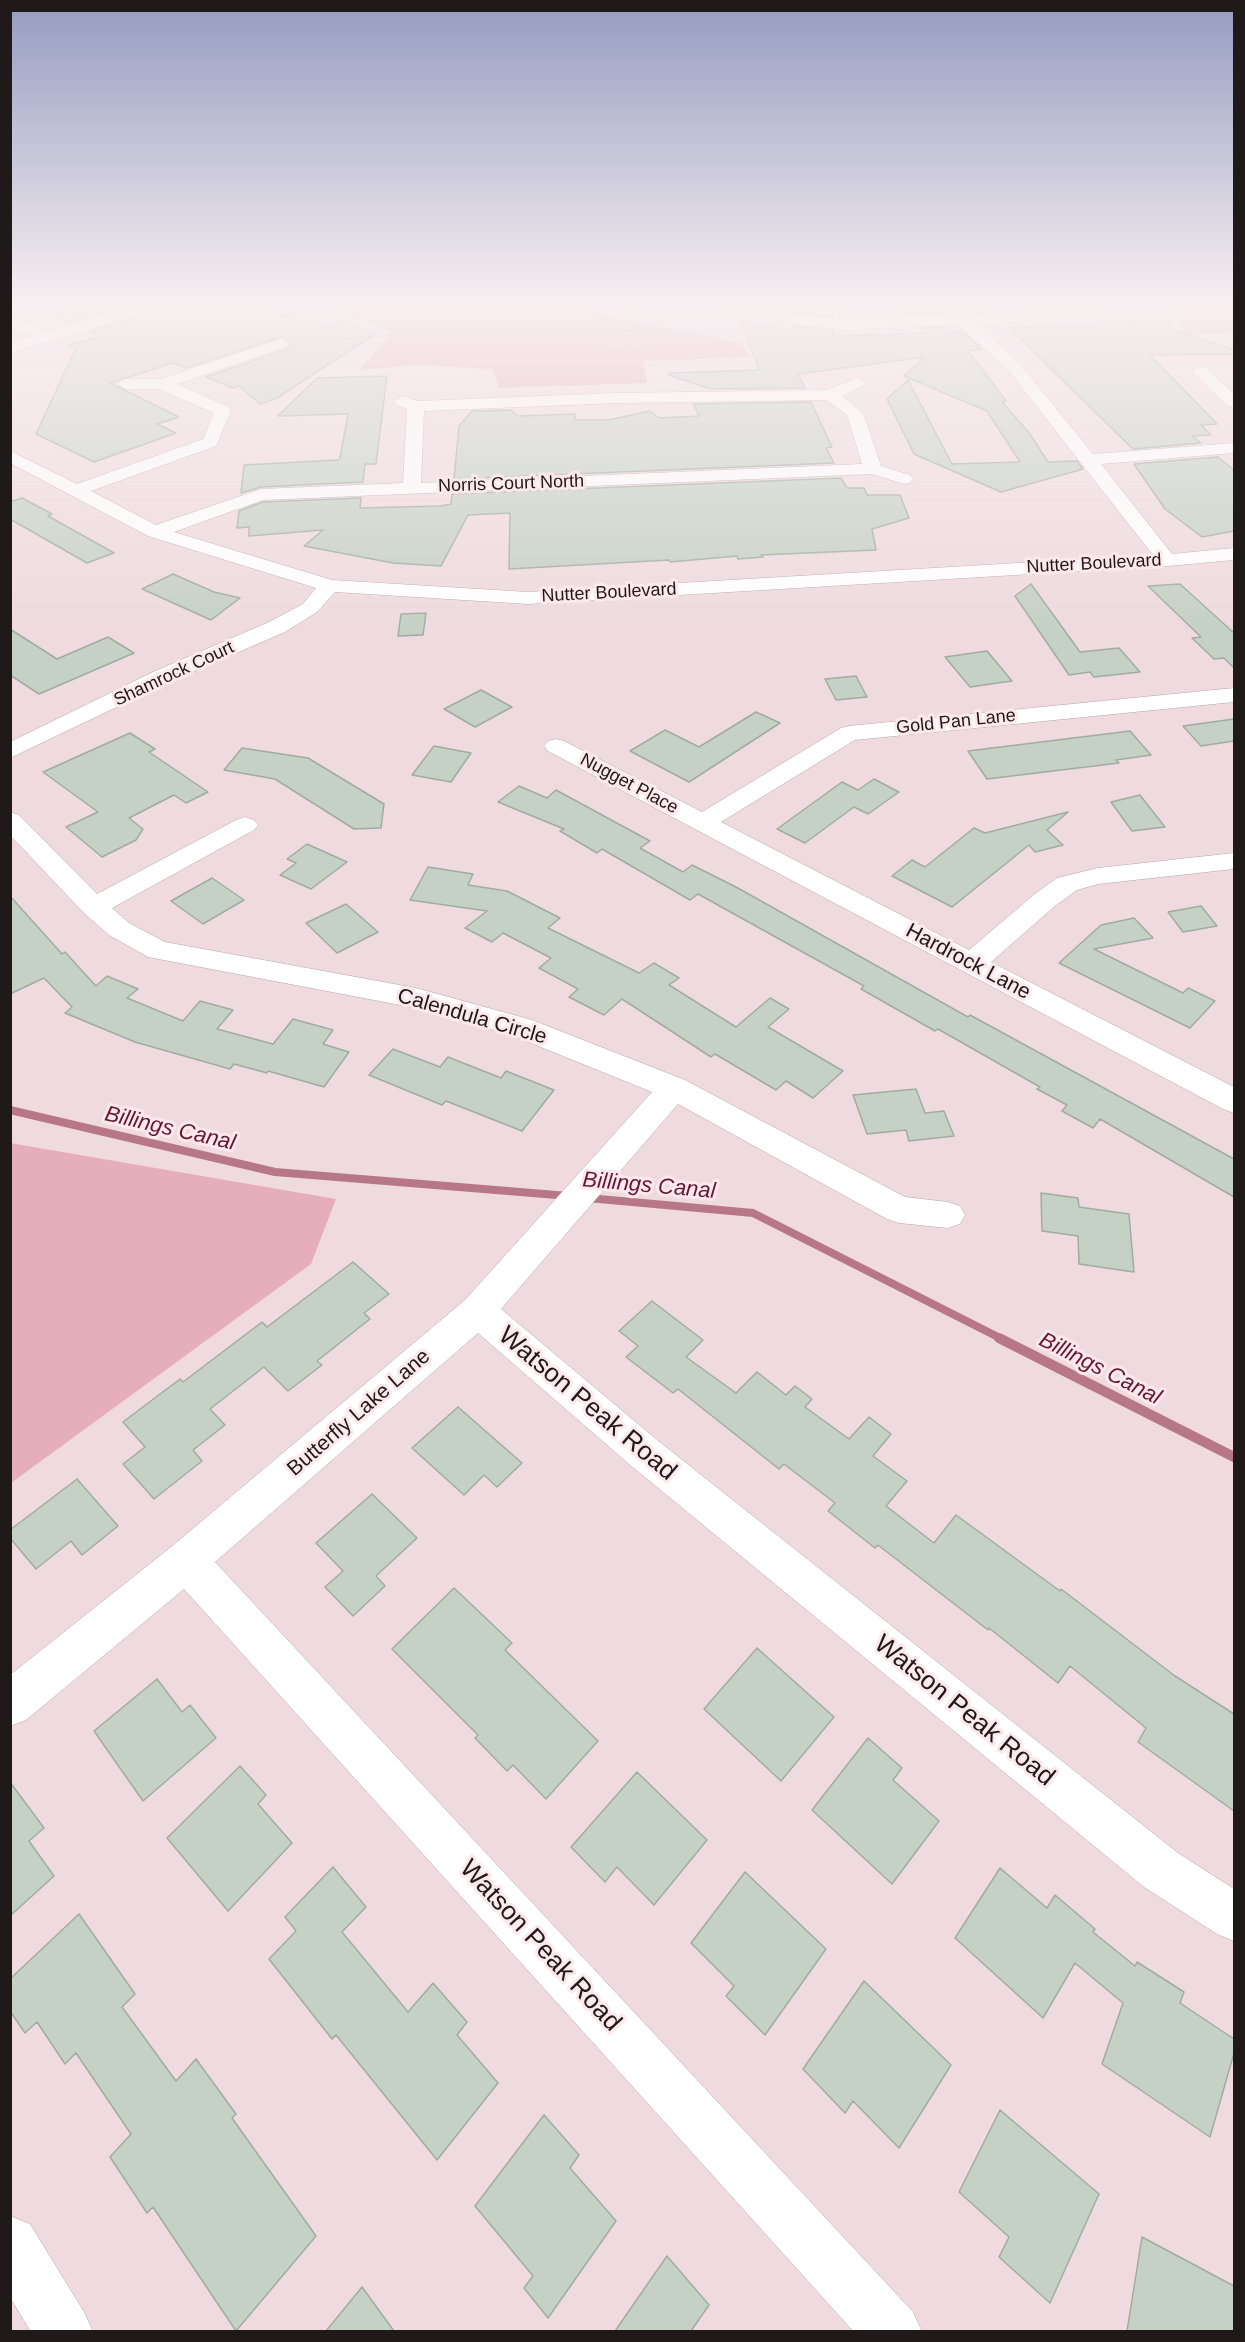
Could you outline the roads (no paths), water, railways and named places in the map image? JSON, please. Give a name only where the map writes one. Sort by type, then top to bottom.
[{"type":"street","points":[[76,490],[210,442],[222,413]]},
{"type":"street","points":[[409,413],[412,488]]},
{"type":"street","points":[[855,413],[873,469]]},
{"type":"street","points":[[1050,413],[1167,560]]},
{"type":"street","points":[[1087,460],[1234,448]]},
{"type":"street","name":"Nutter Boulevard","points":[[10,456],[155,532],[330,586],[528,598],[1167,560],[1234,554]]},
{"type":"street","name":"Norris Court North","points":[[155,532],[261,495],[873,469],[904,478]]},
{"type":"street","name":"Shamrock Court","points":[[21,747],[161,677],[277,627],[310,608],[330,586]]},
{"type":"street","name":"Gold Pan Lane","points":[[702,823],[849,733],[1234,694]]},
{"type":"street","points":[[10,729],[21,747]]},
{"type":"street","name":"Nugget Place","points":[[556,746],[702,823]]},
{"type":"street","name":"Calendula Circle","points":[[10,820],[94,907],[119,929],[158,950],[416,998],[520,1027],[674,1088],[899,1210],[948,1215]]},
{"type":"street","name":"Hardrock Lane","points":[[702,823],[1234,1101]]},
{"type":"street","points":[[94,907],[245,825]]},
{"type":"street","points":[[971,964],[1046,899],[1067,884],[1098,876],[1234,861]]},
{"type":"street","name":"Butterfly Lake Lane","points":[[10,1704],[186,1561],[478,1311],[608,1166],[674,1088]]},
{"type":"street","name":"Watson Peak Road","points":[[478,1311],[652,1460],[1151,1862],[1234,1917]]},
{"type":"street","name":"Watson Peak Road","points":[[186,1561],[893,2331]]},
{"type":"street","points":[[10,2244],[64,2331]]},
{"type":"waterway","name":"Billings Canal","points":[[10,1110],[275,1172],[569,1196]]},
{"type":"waterway","name":"Billings Canal","points":[[588,1198],[753,1213],[1002,1339]]},
{"type":"waterway","name":"Billings Canal","points":[[999,1338],[1234,1457]]}]
